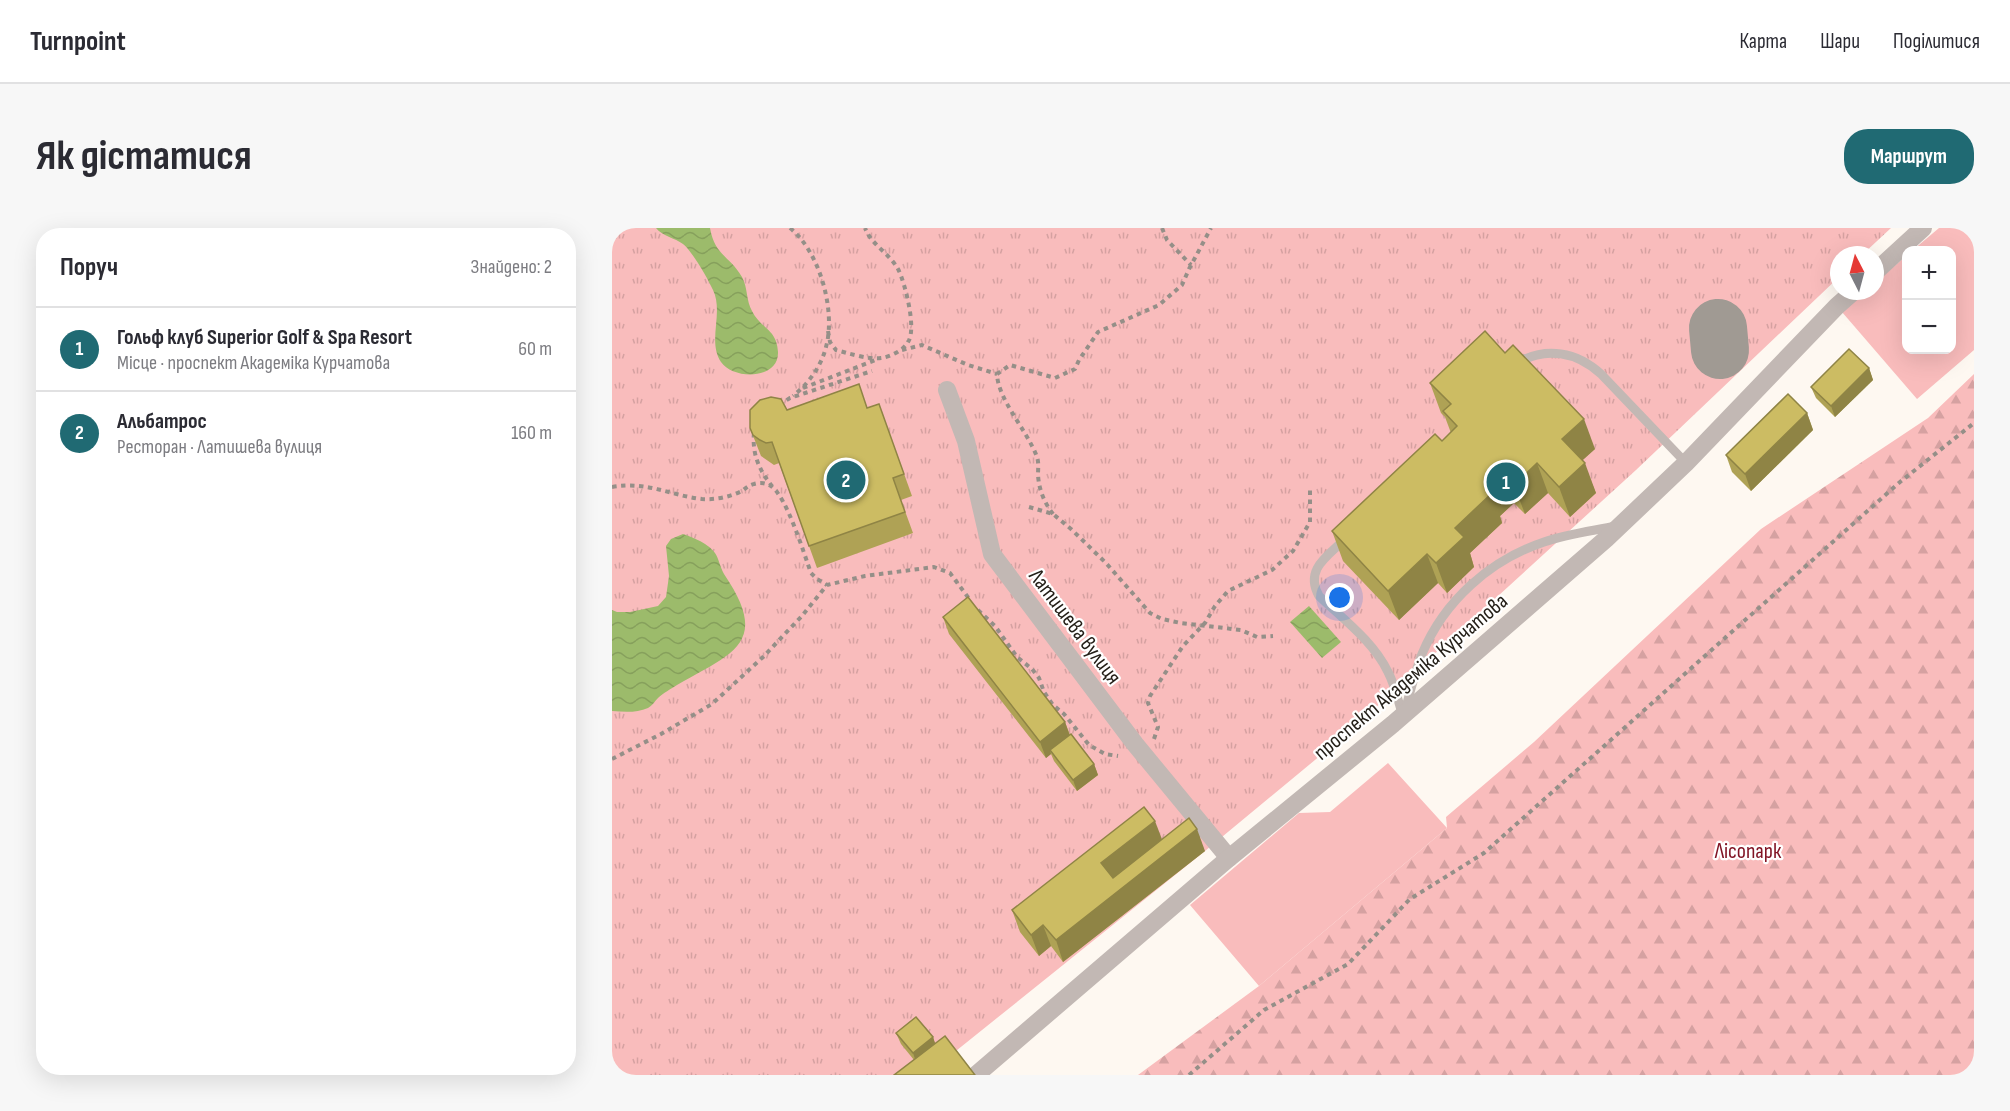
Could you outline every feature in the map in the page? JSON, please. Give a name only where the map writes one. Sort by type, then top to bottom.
[{"type":"street","points":[[1884,264],[1923,228]]},
{"type":"street","name":"проспект Академіка Курчатова","points":[[977,1074],[1229,858],[1403,716],[1620,526],[1686,464],[1843,300]]},
{"type":"street","name":"Латишева вулиця","points":[[947,390],[966,441],[992,554],[1140,750],[1229,858]]},
{"type":"lane","points":[[1513,366],[1534,355],[1550,353],[1566,354],[1588,363],[1686,464]]},
{"type":"lane","points":[[1403,716],[1416,670],[1428,640],[1450,607],[1472,584],[1498,563],[1533,546],[1557,538],[1620,526]]},
{"type":"lane","points":[[1353,532],[1315,570],[1313,579],[1315,588],[1319,596],[1369,644],[1382,660],[1389,673],[1403,716]]},
{"type":"path","points":[[790,228],[807,245],[816,264],[828,310],[826,347],[819,364],[803,388]]},
{"type":"path","points":[[865,228],[868,237],[889,256],[899,271],[905,289],[911,327],[910,339],[896,352]]},
{"type":"path","points":[[1162,228],[1167,240],[1191,265]]},
{"type":"path","points":[[997,374],[1010,365],[1055,378],[1075,369],[1098,332],[1143,314],[1170,297],[1182,285],[1211,228]]},
{"type":"path","points":[[828,332],[830,342],[836,350],[880,358]]},
{"type":"path","points":[[770,409],[803,388],[913,346],[922,345],[968,365],[997,374]]},
{"type":"path","points":[[790,398],[872,371]]},
{"type":"path","points":[[997,374],[998,386],[1025,430],[1038,459],[1038,477],[1044,502],[1053,514],[1106,563],[1150,613],[1162,619],[1201,627],[1241,630],[1257,638],[1274,636]]},
{"type":"path","points":[[1189,1075],[1264,1010],[1348,964],[1410,899],[1484,853],[1900,482],[1974,423]]},
{"type":"path","points":[[754,429],[753,445],[761,474],[787,509],[811,573],[827,585]]},
{"type":"path","points":[[612,487],[629,484],[646,486],[668,490],[687,497],[710,500],[740,492],[751,484],[762,483],[772,487]]},
{"type":"path","points":[[612,759],[712,704],[771,649],[827,585],[865,576],[934,567],[950,573],[963,588],[973,605],[995,626],[1017,657],[1032,669],[1053,705],[1064,714],[1089,746],[1106,754],[1121,756],[1140,750],[1155,737],[1158,727],[1148,703],[1150,696],[1183,646],[1201,627],[1228,591],[1272,570],[1293,550],[1310,522],[1310,486]]},
{"type":"path","points":[[1029,507],[1053,514]]},
{"type":"green space","points":[[612,228],[1891,228],[1872,246],[1830,246],[1830,286],[1636,470],[1350,731],[1205,851],[926,1075],[612,1075]]},
{"type":"green space","points":[[1939,228],[1974,228],[1974,350],[1917,399],[1842,312],[1856,300],[1884,300],[1884,275],[1902,259],[1902,354],[1956,354],[1956,246],[1918,246]]},
{"type":"green space","name":"Лісопарк","points":[[1974,374],[1974,1075],[1138,1075],[1259,986],[1447,828],[1446,817],[1534,742],[1761,529],[1928,418]]},
{"type":"green space","points":[[1388,763],[1447,828],[1259,986],[1190,905],[1299,813],[1330,812]]},
{"type":"water","points":[[656,228],[710,228],[715,244],[742,277],[752,311],[775,338],[778,352],[771,368],[764,372],[745,374],[727,368],[721,362],[715,345],[717,308],[713,290],[687,248]]},
{"type":"water","points":[[683,534],[705,544],[715,553],[738,597],[744,616],[745,631],[739,643],[729,654],[665,693],[648,708],[626,712],[612,711],[612,610],[630,612],[658,606],[666,597],[669,576],[666,546],[671,539]]},
{"type":"water","points":[[1309,606],[1341,642],[1322,658],[1290,622]]},
{"type":"building","points":[[1485,331],[1505,353],[1513,345],[1584,419],[1562,439],[1585,463],[1559,487],[1537,463],[1514,485],[1503,473],[1487,488],[1492,493],[1455,528],[1464,537],[1436,563],[1427,554],[1388,591],[1332,531],[1435,434],[1442,441],[1457,426],[1443,411],[1451,404],[1430,383]]},
{"type":"building","points":[[1849,349],[1869,368],[1831,406],[1811,387]]},
{"type":"building","points":[[859,384],[867,408],[879,404],[904,474],[893,478],[905,512],[809,546],[772,442],[766,443],[753,435],[750,428],[750,410],[760,400],[771,397],[781,399],[787,410]]},
{"type":"building","points":[[1788,394],[1807,413],[1745,474],[1726,455]]},
{"type":"building","points":[[968,597],[1065,722],[1040,742],[943,617]]},
{"type":"building","points":[[1071,734],[1094,764],[1073,780],[1050,750]]},
{"type":"building","points":[[1144,807],[1155,821],[1101,863],[1113,878],[1189,818],[1197,829],[1056,940],[1043,925],[1031,935],[1012,910]]},
{"type":"building","points":[[916,1017],[933,1037],[913,1053],[896,1033]]},
{"type":"building","points":[[945,1036],[975,1075],[894,1075]]},
{"type":"taxiway","points":[[1718,328],[1720,350]]},
{"type":"place","name":"Альбатрос","points":[[846,480]]},
{"type":"place","name":"Гольф клуб Superior Golf & Spa Resort","points":[[1506,482]]}]
